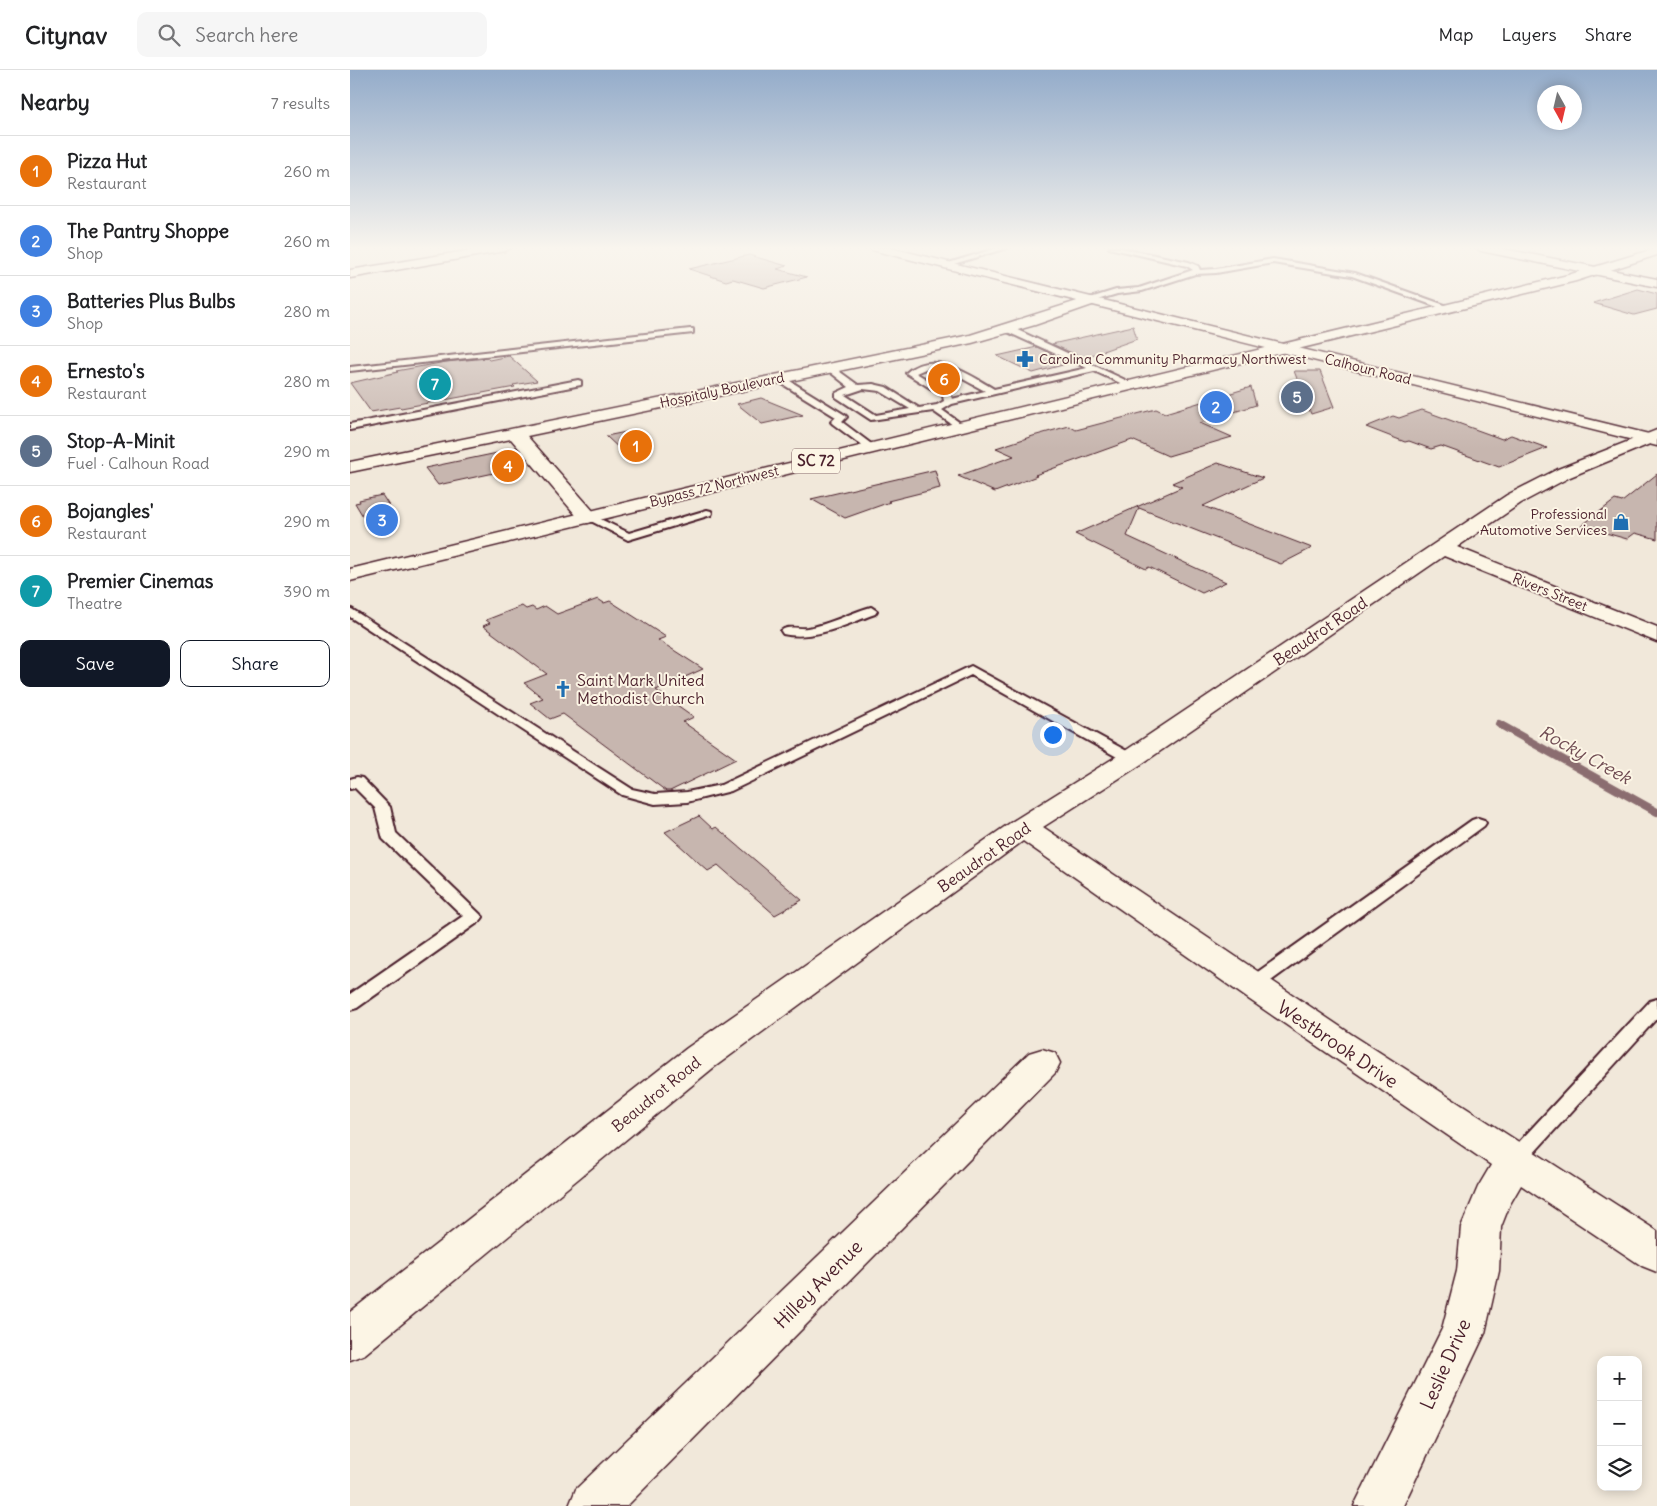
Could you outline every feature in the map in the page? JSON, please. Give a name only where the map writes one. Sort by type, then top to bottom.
[{"type":"main road","name":"Hospitaly Boulevard","points":[[350,467],[972,339],[1049,315]]},
{"type":"main road","name":"Calhoun Road","points":[[1147,315],[1654,439]]},
{"type":"main road","name":"SC 72","points":[[1282,348],[1420,315]]},
{"type":"main road","name":"Bypass 72 Northwest","points":[[350,575],[1282,348]]},
{"type":"main road","points":[[515,433],[588,517]]},
{"type":"main road","name":"Beaudrot Road","points":[[350,1339],[700,1058],[1024,827],[1131,759],[1537,485],[1654,439]]},
{"type":"main road","name":"Rivers Street","points":[[1442,548],[1657,635]]},
{"type":"main road","name":"Westbrook Drive","points":[[1024,827],[1251,986],[1514,1161],[1657,1253]]},
{"type":"main road","name":"Hilley Avenue","points":[[593,1506],[1042,1063]]},
{"type":"main road","name":"Leslie Drive","points":[[1378,1506],[1463,1333],[1478,1271],[1481,1227],[1492,1199],[1514,1161]]},
{"type":"lane","points":[[1008,329],[1132,385]]},
{"type":"lane","points":[[350,369],[690,331]]},
{"type":"lane","points":[[949,402],[947,395],[910,373],[925,367],[945,367],[992,392]]},
{"type":"lane","points":[[829,368],[857,388]]},
{"type":"lane","points":[[916,410],[878,387],[857,388],[841,393],[839,397],[874,418],[938,407],[949,402],[1096,368]]},
{"type":"lane","points":[[779,378],[842,418],[836,422],[871,448]]},
{"type":"lane","points":[[350,427],[578,383]]},
{"type":"lane","points":[[938,407],[937,411],[940,414],[960,426]]},
{"type":"lane","points":[[588,517],[628,537],[707,514]]},
{"type":"lane","points":[[787,631],[803,633],[871,611]]},
{"type":"lane","points":[[350,612],[627,792],[655,799],[687,797],[726,788],[970,670],[1131,759]]},
{"type":"lane","points":[[350,1003],[474,917],[389,835],[382,808],[352,781]]},
{"type":"lane","points":[[1251,986],[1478,823]]},
{"type":"lane","points":[[1514,1161],[1657,1006]]},
{"type":"building","points":[[1133,326],[1137,339],[1083,358],[1052,344]]},
{"type":"building","name":"Carolina Community Pharmacy Northwest","points":[[1037,347],[1070,363],[1033,373],[997,356]]},
{"type":"building","points":[[509,356],[537,381],[513,385],[515,387],[371,412],[350,383],[398,372],[396,371],[446,362],[487,358],[489,360]]},
{"type":"building","points":[[1294,371],[1320,371],[1334,407],[1311,414]]},
{"type":"building","points":[[1251,387],[1256,405],[1200,423],[1232,437],[1168,456],[1132,440],[1035,475],[1037,476],[995,492],[958,476],[1014,456],[996,448],[1033,436],[1069,426],[1076,430],[1156,409],[1165,413]]},
{"type":"building","points":[[761,398],[803,415],[762,424],[737,404]]},
{"type":"building","points":[[1422,410],[1502,439],[1511,435],[1547,448],[1499,467],[1441,446],[1431,449],[1409,441],[1405,442],[1366,427],[1393,416],[1399,418]]},
{"type":"building","points":[[631,431],[651,448],[625,454],[606,436]]},
{"type":"building","points":[[507,451],[522,467],[438,485],[425,468]]},
{"type":"building","points":[[1218,463],[1263,478],[1203,506],[1312,548],[1281,564],[1139,508],[1127,536],[1226,582],[1202,593],[1149,567],[1146,569],[1075,534],[1182,487],[1172,483]]},
{"type":"building","points":[[935,470],[940,488],[888,501],[890,502],[845,518],[811,499]]},
{"type":"building","name":"Professional Automotive Services","points":[[1657,474],[1657,539],[1635,533],[1627,539],[1581,526],[1615,500],[1622,502]]},
{"type":"building","points":[[382,495],[399,521],[370,528],[355,503],[360,502],[359,500]]},
{"type":"building","name":"Saint Mark United Methodist Church","points":[[598,599],[604,603],[610,601],[666,637],[658,640],[703,669],[656,690],[694,717],[683,722],[736,759],[670,791],[666,791],[563,714],[550,719],[530,703],[543,698],[524,683],[547,674],[483,626],[490,623],[486,620],[522,606],[526,609],[532,607],[536,610],[545,606],[557,614]]},
{"type":"building","points":[[699,816],[713,829],[716,827],[802,900],[775,915],[718,865],[708,871],[665,832]]},
{"type":"waterway","name":"Rocky Creek","points":[[1499,724],[1657,812]]},
{"type":"place","name":"Carolina Community Pharmacy Northwest","points":[[1025,359]]},
{"type":"place","name":"Bojangles'","points":[[944,379]]},
{"type":"place","name":"Premier Cinemas","points":[[435,384]]},
{"type":"place","name":"Stop-A-Minit","points":[[1297,397]]},
{"type":"place","name":"The Pantry Shoppe","points":[[1216,407]]},
{"type":"place","name":"Pizza Hut","points":[[636,446]]},
{"type":"place","name":"Ernesto's","points":[[508,466]]},
{"type":"place","name":"Batteries Plus Bulbs","points":[[382,520]]},
{"type":"place","name":"Professional Automotive Services","points":[[1621,522]]},
{"type":"place","name":"Saint Mark United Methodist Church","points":[[563,689]]}]
